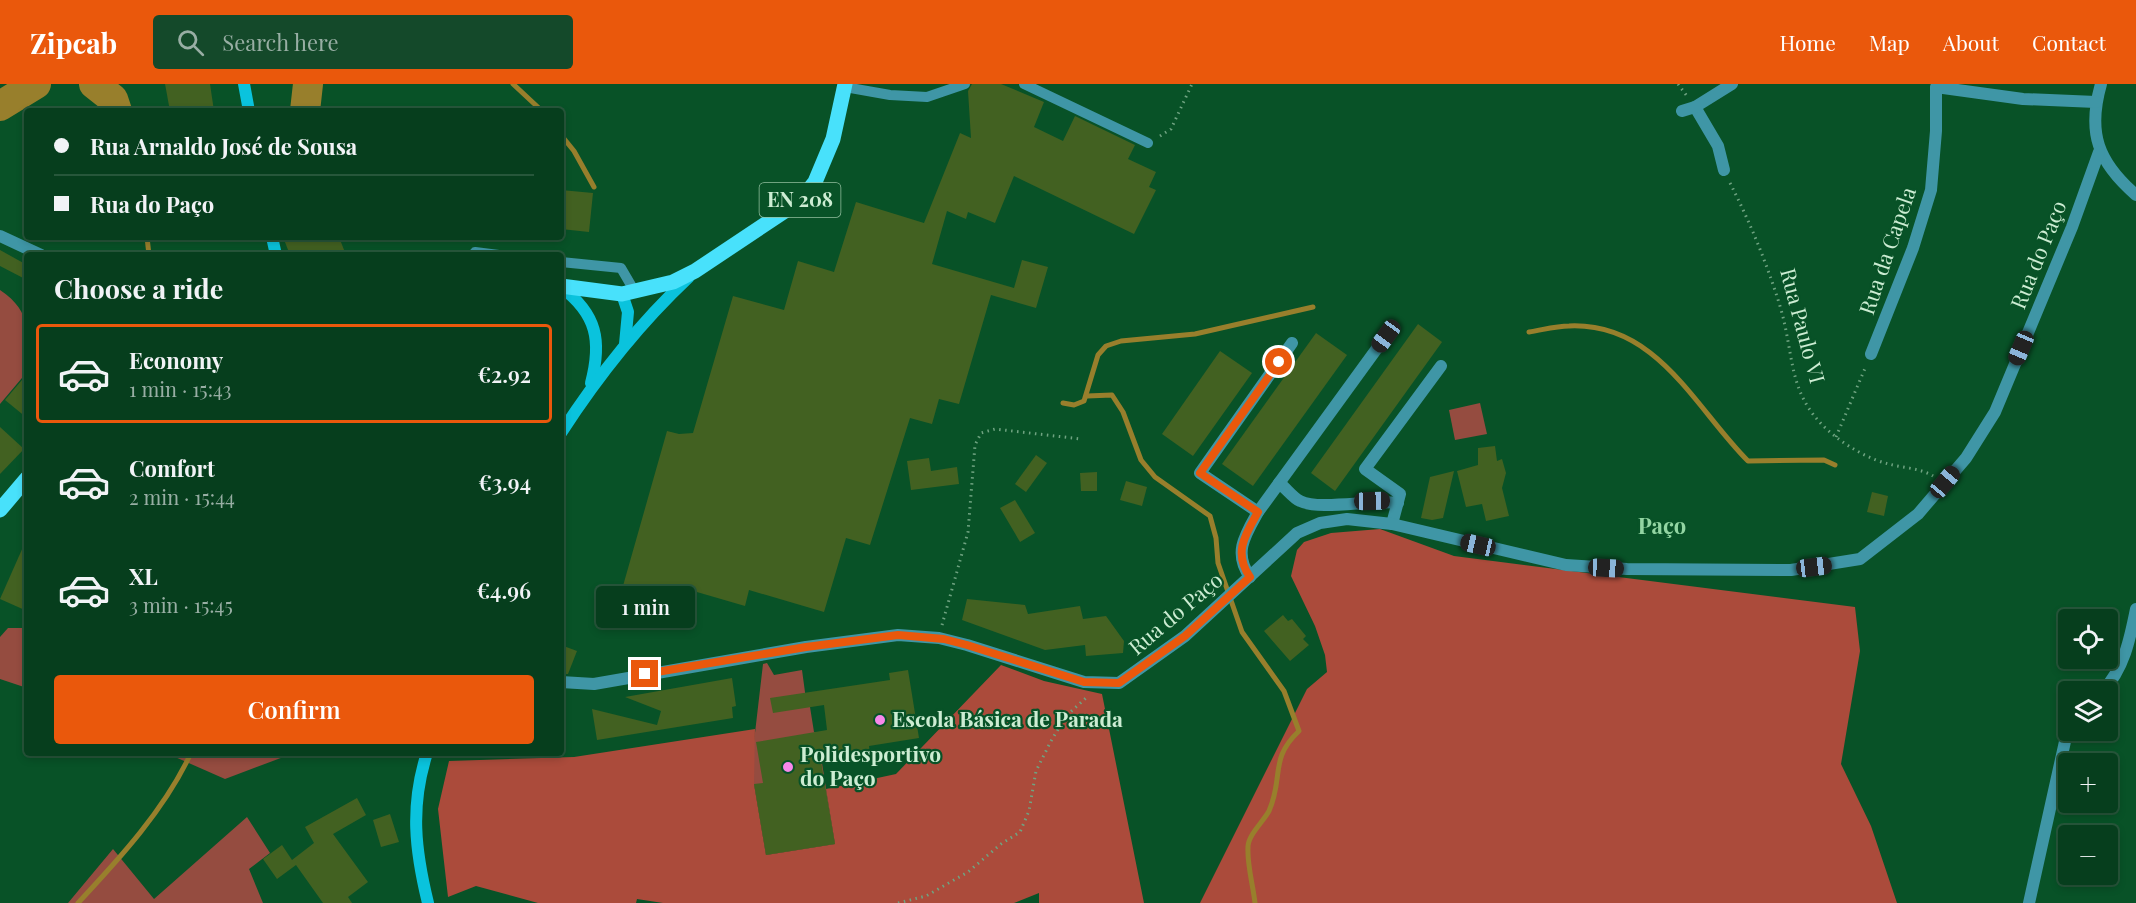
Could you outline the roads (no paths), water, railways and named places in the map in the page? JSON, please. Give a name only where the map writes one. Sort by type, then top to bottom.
[{"type":"main road","name":"EN 208","points":[[564,286],[628,293],[673,282],[695,271],[800,201],[815,182],[833,139],[845,86]]},
{"type":"main road","points":[[0,510],[24,482]]},
{"type":"street","points":[[244,84],[248,108]]},
{"type":"street","points":[[1724,170],[1718,146],[1688,109],[1732,84]]},
{"type":"street","points":[[2101,84],[2096,102],[2094,127],[2099,152],[2122,183],[2136,195]]},
{"type":"street","name":"Rua da Capela","points":[[1871,354],[1913,248],[1931,190],[1936,131],[1936,86],[2023,99],[2096,102]]},
{"type":"street","name":"Rua do Paço","points":[[564,682],[594,684],[875,636],[898,635],[939,638],[967,645],[1084,682],[1119,683],[1134,675],[1185,636],[1297,533],[1320,523],[1347,519],[1392,524],[1566,565],[1627,569],[1791,570],[1860,559],[1918,514],[1966,458],[1995,412],[2072,227],[2099,152]]},
{"type":"street","points":[[0,236],[35,252]]},
{"type":"street","points":[[564,428],[589,390],[649,315],[695,271]]},
{"type":"street","points":[[564,289],[585,307],[593,328],[597,350],[589,390]]},
{"type":"street","points":[[625,344],[628,293]]},
{"type":"street","points":[[1250,577],[1243,567],[1242,542],[1258,512],[1386,336]]},
{"type":"street","points":[[1258,512],[1200,473],[1292,343]]},
{"type":"street","points":[[1392,524],[1400,494],[1365,469],[1441,366]]},
{"type":"street","points":[[1279,483],[1301,502],[1329,505],[1360,501],[1398,503]]},
{"type":"street","points":[[2112,681],[2129,644],[2136,609]]},
{"type":"street","points":[[2029,903],[2065,741]]},
{"type":"street","points":[[427,756],[417,792],[414,825],[417,856],[428,903]]},
{"type":"lane","points":[[845,86],[890,95],[927,97],[965,84]]},
{"type":"lane","points":[[1024,84],[1148,143]]},
{"type":"lane","points":[[564,262],[621,268],[628,293]]},
{"type":"waterway","points":[[0,106],[36,84]]},
{"type":"waterway","points":[[94,84],[113,99],[116,108]]},
{"type":"waterway","points":[[305,108],[308,84]]},
{"type":"waterway","points":[[513,84],[539,108]]},
{"type":"waterway","points":[[564,139],[574,151],[594,187]]},
{"type":"waterway","points":[[147,240],[149,252]]},
{"type":"waterway","points":[[1063,403],[1074,405],[1084,401],[1098,355],[1106,346],[1121,341],[1195,334],[1313,307]]},
{"type":"waterway","points":[[1529,332],[1569,326],[1600,328],[1627,338],[1650,353],[1672,372],[1748,461],[1824,460],[1835,465]]},
{"type":"waterway","points":[[1087,396],[1112,395],[1123,412],[1141,460],[1155,477],[1210,516],[1216,538],[1218,563],[1242,632],[1284,691],[1299,731],[1290,741],[1280,760],[1276,788],[1269,811],[1249,842],[1248,861],[1255,903]]},
{"type":"waterway","points":[[78,903],[125,851],[155,813],[189,756]]},
{"type":"place","name":"Escola Básica de Parada","points":[[880,720]]},
{"type":"place","name":"Polidesportivo do Paço","points":[[788,767]]},
{"type":"district","name":"Paço","points":[[1662,526]]}]
